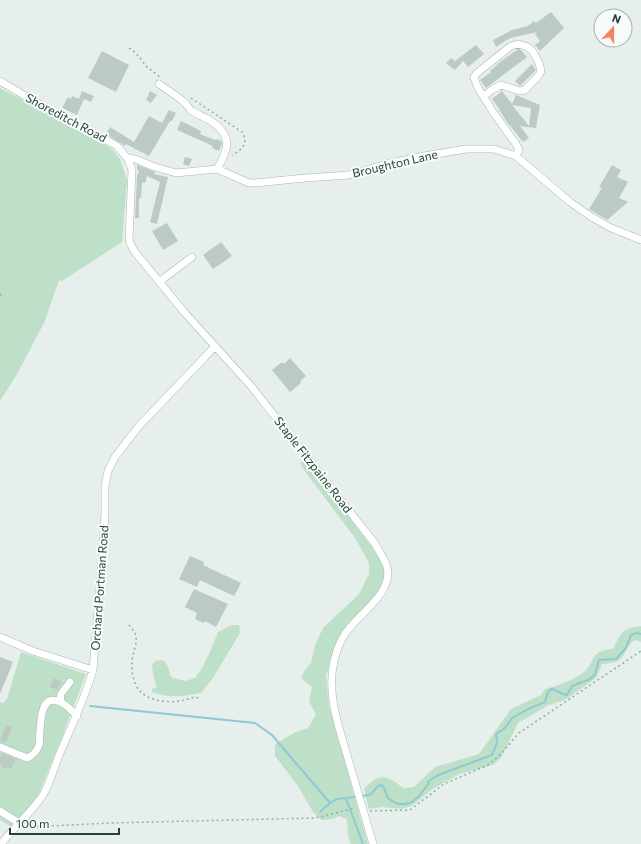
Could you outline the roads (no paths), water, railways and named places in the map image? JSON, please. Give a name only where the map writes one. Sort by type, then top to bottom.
[{"type":"street","points":[[484,96],[501,85],[520,91],[525,90],[541,71],[534,52],[528,47],[518,44],[511,46],[477,73],[474,78],[474,80],[502,126],[516,144],[519,150],[516,156]]},
{"type":"street","name":"Shoreditch Road","points":[[0,81],[74,124],[117,146],[128,159]]},
{"type":"street","points":[[128,159],[132,158],[176,173],[217,168],[226,155],[227,140],[222,130],[212,122],[191,110],[183,101],[158,84]]},
{"type":"street","name":"Broughton Lane","points":[[217,168],[249,182],[256,183],[349,175],[386,164],[466,149],[494,149],[516,156],[570,202],[590,216],[609,227],[641,240]]},
{"type":"street","name":"Staple Fitzpaine Road","points":[[128,159],[132,170],[129,229],[130,243],[135,252],[184,312],[251,386],[278,419],[376,545],[387,568],[386,580],[380,595],[352,624],[342,638],[333,663],[332,686],[337,720],[373,844]]},
{"type":"street","points":[[159,282],[192,257]]},
{"type":"street","name":"Orchard Portman Road","points":[[1,844],[32,810],[50,783],[58,759],[77,716],[93,670],[102,561],[105,486],[108,471],[115,457],[139,426],[164,402],[215,346]]},
{"type":"street","points":[[0,637],[33,651],[93,670]]},
{"type":"street","points":[[60,702],[61,694],[70,682]]},
{"type":"street","points":[[0,747],[27,758],[32,756],[38,746],[39,728],[45,705],[48,702],[54,700],[60,702],[77,716]]},
{"type":"street","points":[[0,811],[20,823]]},
{"type":"waterway","points":[[363,844],[346,798],[370,795],[380,785],[383,786],[388,798],[392,801],[398,804],[412,802],[419,796],[429,781],[438,775],[492,755],[497,743],[496,734],[505,728],[512,718],[545,702],[548,692],[552,689],[567,695],[572,686],[590,679],[595,674],[599,660],[616,659],[626,648],[631,635],[636,633],[641,634]]},
{"type":"waterway","points":[[90,706],[255,723],[272,735],[330,803],[337,799],[346,798]]},
{"type":"waterway","points":[[320,812],[330,803]]}]
